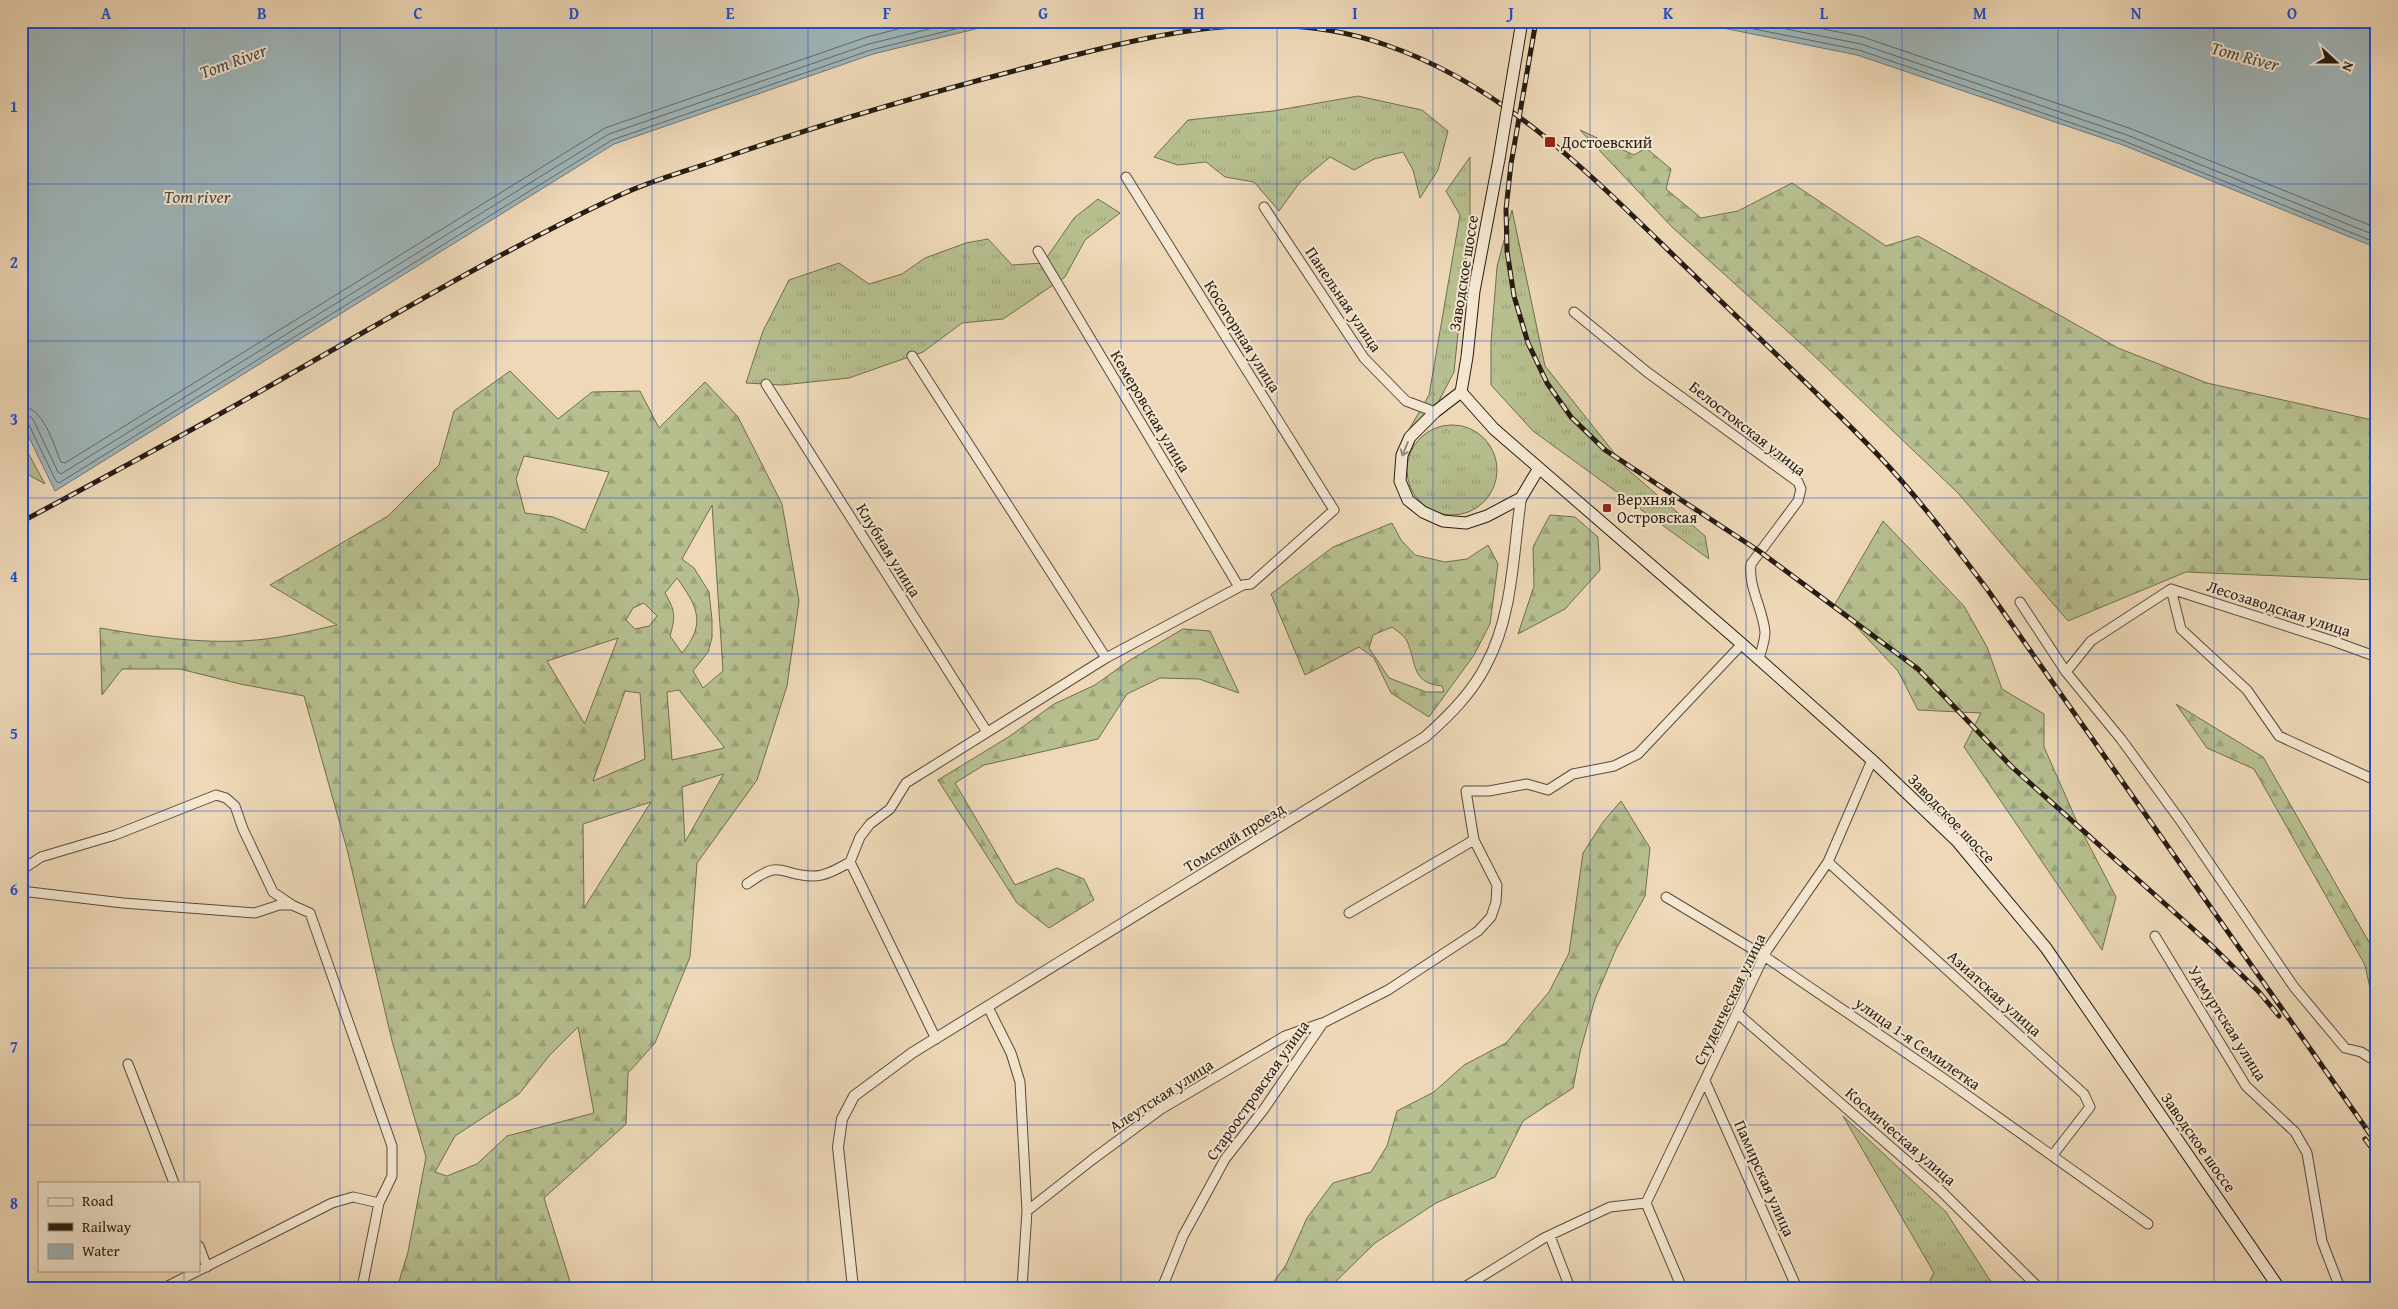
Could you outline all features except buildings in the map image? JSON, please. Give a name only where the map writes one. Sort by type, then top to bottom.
[{"type":"main road","name":"Заводское шоссе","points":[[1522,21],[1499,159],[1474,291],[1461,392],[1494,429],[1759,659],[1872,760],[1957,841],[2046,948],[2280,1288]]},
{"type":"main road","points":[[1461,392],[1435,412],[1410,437],[1402,455],[1400,481],[1408,500],[1423,512],[1443,520],[1466,524],[1487,516],[1521,498],[1539,468]]},
{"type":"street","name":"Косогорная улица","points":[[1126,177],[1334,510],[1251,584],[1241,586]]},
{"type":"street","name":"Панельная улица","points":[[1264,207],[1364,358],[1406,401],[1435,412]]},
{"type":"street","name":"Кемеровская улица","points":[[1038,251],[1241,586]]},
{"type":"street","name":"Белостокская улица","points":[[1574,312],[1648,372],[1798,482],[1801,489],[1798,501],[1751,564],[1749,575],[1763,618],[1765,635],[1759,659]]},
{"type":"street","points":[[912,356],[1106,658]]},
{"type":"street","name":"Клубная улица","points":[[766,384],[987,732]]},
{"type":"street","name":"Томский проезд","points":[[853,1288],[838,1147],[842,1119],[854,1096],[863,1087],[936,1039],[1425,737],[1455,711],[1487,665],[1505,616],[1521,498]]},
{"type":"street","points":[[747,884],[769,870],[776,868],[815,876],[826,874],[850,862],[860,837],[870,824],[890,809],[906,783],[1106,658],[1241,586]]},
{"type":"street","points":[[2066,672],[2091,641],[2171,589],[2182,629],[2247,690],[2279,736],[2377,781]]},
{"type":"street","name":"Лесозаводская улица","points":[[2171,589],[2333,640],[2377,657]]},
{"type":"street","points":[[2020,602],[2066,672],[2126,746],[2294,987],[2345,1048],[2361,1052],[2377,1062]]},
{"type":"street","name":"Староостровская улица","points":[[1162,1288],[1183,1236],[1225,1159],[1264,1108],[1323,1023],[1388,990],[1478,931],[1491,917],[1496,902],[1497,885],[1474,840],[1466,791],[1488,791],[1527,784],[1548,790],[1573,774],[1614,766],[1638,754],[1742,644]]},
{"type":"street","name":"Студенческая улица","points":[[1646,1203],[1764,956],[1828,862],[1872,760]]},
{"type":"street","points":[[21,874],[23,869],[41,857],[115,835],[216,796],[226,798],[235,806],[243,829],[273,892],[292,905],[310,913],[392,1146],[392,1176],[379,1203],[362,1288]]},
{"type":"street","points":[[1348,913],[1474,840]]},
{"type":"street","points":[[850,862],[936,1039]]},
{"type":"street","name":"Азиатская улица","points":[[1828,862],[2084,1094],[2090,1107],[2052,1156]]},
{"type":"street","points":[[21,891],[123,903],[255,913],[279,905],[292,905]]},
{"type":"street","name":"улица 1-я Семилетка","points":[[1666,897],[1764,956],[1943,1078],[2148,1224]]},
{"type":"street","name":"Удмуртская улица","points":[[2155,936],[2246,1086],[2295,1132],[2307,1153],[2322,1240],[2340,1288]]},
{"type":"street","points":[[988,1007],[1011,1053],[1020,1082],[1027,1211],[1022,1288]]},
{"type":"street","name":"Космическая улица","points":[[1737,1013],[1939,1189],[2039,1288]]},
{"type":"street","name":"Алеутская улица","points":[[1027,1211],[1161,1109],[1285,1036],[1323,1023]]},
{"type":"street","points":[[128,1064],[174,1182]]},
{"type":"street","name":"Памирская улица","points":[[1705,1081],[1798,1288]]},
{"type":"street","points":[[200,1270],[332,1203],[353,1197],[379,1203]]},
{"type":"street","points":[[1463,1288],[1477,1284],[1550,1236],[1610,1206],[1646,1203],[1682,1288]]},
{"type":"street","points":[[1550,1236],[1570,1288]]},
{"type":"street","points":[[200,1249],[207,1267]]},
{"type":"street","points":[[164,1288],[197,1272]]},
{"type":"green space","points":[[1358,96],[1422,110],[1448,131],[1438,170],[1420,198],[1413,170],[1403,152],[1374,159],[1354,170],[1330,157],[1300,182],[1279,211],[1254,182],[1225,177],[1206,162],[1178,165],[1154,157],[1188,120],[1273,111]]},
{"type":"green space","points":[[1580,130],[1634,155],[1646,148],[1671,169],[1666,189],[1701,218],[1738,211],[1792,183],[1886,246],[1918,236],[2118,348],[2207,383],[2377,421],[2377,580],[2186,572],[2068,621],[1958,493],[1807,349],[1672,227]]},
{"type":"green space","points":[[1470,157],[1470,218],[1454,372],[1431,416],[1403,440],[1429,395],[1460,215],[1446,191]]},
{"type":"green space","points":[[1098,199],[1120,213],[1085,240],[1065,277],[1003,319],[962,323],[923,352],[849,378],[782,385],[746,383],[763,331],[789,280],[839,263],[869,284],[902,274],[925,258],[966,243],[988,239],[1012,265],[1043,263],[1074,218]]},
{"type":"green space","points":[[1512,210],[1545,366],[1627,469],[1705,536],[1709,559],[1533,431],[1491,385],[1491,342],[1497,267]]},
{"type":"green space","points":[[510,371],[558,419],[592,392],[640,391],[659,428],[705,382],[738,417],[782,504],[799,601],[787,686],[757,780],[697,863],[690,957],[655,1043],[628,1073],[626,1124],[544,1198],[572,1288],[397,1288],[408,1252],[426,1157],[392,1041],[347,849],[304,696],[240,684],[180,669],[122,669],[102,695],[100,628],[167,638],[235,641],[280,637],[337,625],[270,585],[388,516],[439,465],[454,411]],"holes":[[[524,456],[609,472],[585,530],[553,517],[525,513],[516,479]],[[712,505],[723,671],[703,688],[693,671],[708,652],[712,638],[712,620],[709,592],[694,568],[682,559]],[[677,578],[694,606],[697,623],[695,633],[682,653],[670,636],[674,613],[665,593]],[[644,603],[657,616],[649,626],[635,629],[626,620],[633,608]],[[618,638],[585,723],[547,661]],[[679,690],[724,748],[672,760],[667,692]],[[625,691],[640,693],[645,759],[593,781]],[[723,774],[723,775],[685,842],[682,787]],[[651,802],[584,908],[583,824]],[[578,1027],[594,1113],[507,1136],[477,1164],[447,1176],[435,1172],[455,1136],[519,1094],[549,1056]]]},
{"type":"green space","points":[[1452,425],[1469,429],[1484,438],[1493,453],[1497,470],[1493,487],[1484,502],[1469,511],[1452,515],[1435,511],[1420,502],[1411,487],[1407,470],[1411,453],[1420,438],[1435,429]]},
{"type":"green space","points":[[21,440],[45,484],[27,474],[21,501]]},
{"type":"green space","points":[[1550,515],[1575,517],[1598,537],[1600,570],[1565,609],[1518,634],[1534,586],[1533,547]]},
{"type":"green space","points":[[1883,521],[1964,606],[1987,647],[2002,689],[2044,714],[2044,747],[2078,824],[2116,897],[2102,950],[1964,747],[1981,713],[1918,710],[1898,671],[1835,604]]},
{"type":"green space","points":[[1392,523],[1401,540],[1415,555],[1445,562],[1467,559],[1488,545],[1498,564],[1490,624],[1474,655],[1429,717],[1391,693],[1374,658],[1359,647],[1305,675],[1271,594],[1333,547]],"holes":[[[1392,627],[1407,641],[1420,677],[1432,684],[1442,686],[1444,692],[1426,692],[1389,678],[1369,648],[1373,635]]]},
{"type":"green space","points":[[1183,629],[1210,631],[1239,693],[1199,679],[1160,678],[1127,694],[1098,739],[984,765],[955,783],[1015,885],[1057,868],[1084,879],[1094,900],[1049,928],[1017,903],[938,780],[1010,736],[1054,704],[1095,685],[1130,660]]},
{"type":"green space","points":[[2176,704],[2263,757],[2377,956],[2377,1021],[2365,965],[2254,769],[2207,748]]},
{"type":"green space","points":[[1621,801],[1650,848],[1645,896],[1616,949],[1595,999],[1580,1052],[1573,1088],[1523,1121],[1495,1177],[1436,1203],[1375,1243],[1329,1288],[1269,1288],[1286,1265],[1307,1218],[1333,1183],[1371,1172],[1387,1146],[1397,1111],[1434,1092],[1464,1065],[1506,1043],[1549,992],[1569,953],[1583,853],[1603,822]]},
{"type":"green space","points":[[1843,1116],[1946,1212],[1995,1288],[1926,1288],[1934,1273]]},
{"type":"water","name":"Tom river","points":[[21,21],[1008,21],[873,54],[614,144],[55,491],[21,421]]},
{"type":"water","name":"Tom river","points":[[1688,21],[2377,21],[2377,248],[2123,145],[1857,55]]},
{"type":"railway","points":[[1536,21],[1511,164],[1506,209],[1507,251],[1514,296],[1528,343],[1547,383],[1571,417],[1605,450],[1759,551],[1918,669],[2012,767],[2211,945],[2259,992],[2279,1016]]},
{"type":"railway","points":[[21,522],[124,467],[495,258],[577,216],[654,181],[869,111],[986,78],[1115,45],[1204,29],[1249,25],[1294,26],[1340,32],[1386,45],[1432,64],[1475,87],[1515,114],[1554,144],[1591,176],[1811,388],[1893,471],[1948,537],[1987,589],[2377,1144]]},
{"type":"railway","points":[[2365,1139],[2377,1155]]},
{"type":"place","name":"Достоевский","points":[[1550,142]]},
{"type":"place","name":"Верхняя Островская","points":[[1607,508]]},
{"type":"water label","name":"Tom River","points":[[2245,56]]},
{"type":"water label","name":"Tom River","points":[[233,61]]}]
